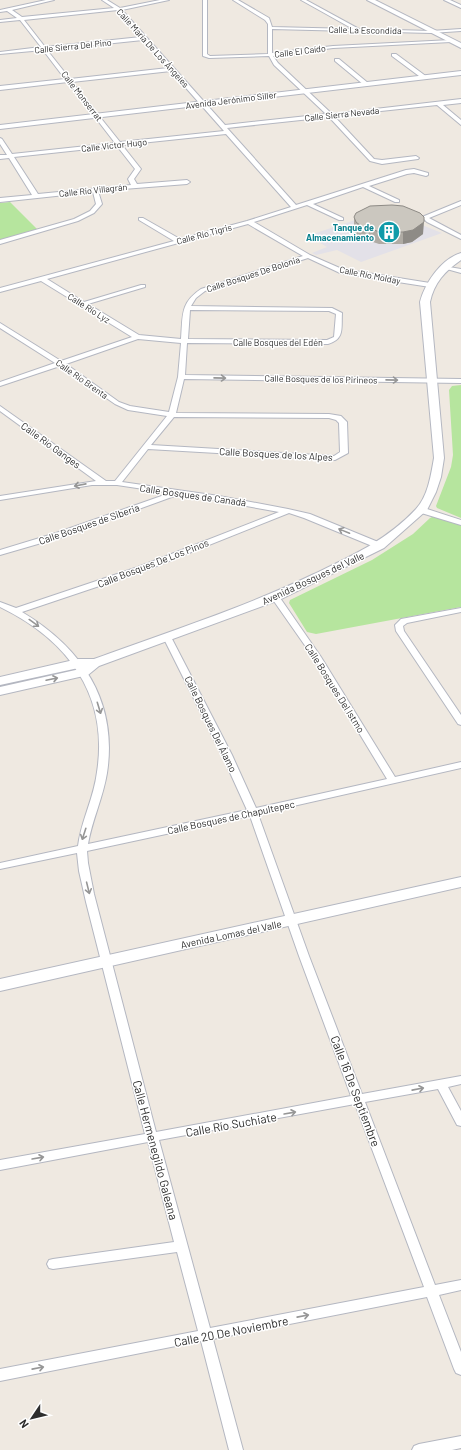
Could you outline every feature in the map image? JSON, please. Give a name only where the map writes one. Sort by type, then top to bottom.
[{"type":"street","points":[[0,11],[52,0]]},
{"type":"street","name":"Calle María De Los Ángeles","points":[[104,0],[119,9],[295,208]]},
{"type":"street","points":[[0,21],[119,9],[167,0]]},
{"type":"street","name":"Calle El Caído","points":[[205,0],[205,55],[214,57],[270,55],[333,47],[451,41]]},
{"type":"street","points":[[235,0],[267,19],[270,28],[270,55],[283,73],[330,115],[372,160],[382,162],[416,158]]},
{"type":"street","points":[[303,0],[358,30]]},
{"type":"street","points":[[370,0],[461,46]]},
{"type":"street","points":[[380,0],[461,42]]},
{"type":"street","points":[[446,0],[461,7]]},
{"type":"street","name":"Calle Monserrat","points":[[8,9],[21,19],[139,170],[131,179],[135,186]]},
{"type":"street","name":"Calle La Escondida","points":[[270,28],[431,32],[461,30]]},
{"type":"street","name":"Calle Sierra Del Pino","points":[[0,53],[145,38]]},
{"type":"street","points":[[394,55],[424,78]]},
{"type":"street","points":[[337,60],[366,84]]},
{"type":"street","points":[[0,88],[172,69]]},
{"type":"street","name":"Avenida Jerónimo Siller","points":[[0,127],[461,73]]},
{"type":"street","name":"Calle Sierra Nevada","points":[[223,127],[461,101]]},
{"type":"street","points":[[438,103],[461,123]]},
{"type":"street","name":"Calle Víctor Hugo","points":[[0,157],[228,132]]},
{"type":"street","points":[[0,140],[36,196]]},
{"type":"street","name":"Calle Río Tigris","points":[[0,290],[249,222],[406,172],[414,171],[426,174]]},
{"type":"street","name":"Calle Río Villagrán","points":[[0,200],[187,182]]},
{"type":"street","points":[[363,186],[397,201]]},
{"type":"street","points":[[0,242],[85,216],[99,204],[95,190]]},
{"type":"street","points":[[461,203],[425,217],[429,221],[461,237]]},
{"type":"street","points":[[309,204],[341,219]]},
{"type":"street","points":[[141,219],[179,241]]},
{"type":"street","name":"Calle Río Molday","points":[[249,222],[308,256],[340,271],[430,285]]},
{"type":"street","name":"Calle Bosques De Bolonia","points":[[187,308],[193,297],[203,290],[308,256]]},
{"type":"street","name":"Avenida Bosques del Valle","points":[[0,692],[95,663],[275,597],[354,561],[380,546],[421,510],[431,492],[439,458],[424,307],[426,295],[430,285],[445,267],[461,256]]},
{"type":"street","points":[[445,267],[461,271]]},
{"type":"street","name":"Calle Río Lyz","points":[[41,278],[138,337]]},
{"type":"street","points":[[83,304],[143,286]]},
{"type":"street","points":[[117,483],[172,415],[181,377],[187,308]]},
{"type":"street","name":"Calle Bosques del Edén","points":[[138,337],[185,341],[331,342],[337,337],[339,313],[327,309],[187,308]]},
{"type":"street","name":"Calle Río Brenta","points":[[0,325],[60,363],[122,406],[172,415]]},
{"type":"street","points":[[0,384],[138,337]]},
{"type":"street","name":"Calle Bosques de los Pirineos","points":[[181,377],[461,381]]},
{"type":"street","name":"Calle Río Ganges","points":[[0,408],[103,482]]},
{"type":"street","name":"Calle Bosques de los Alpes","points":[[147,447],[331,458],[339,457],[344,453],[343,422],[338,418],[329,416],[172,415]]},
{"type":"street","name":"Calle Bosques de Canadá","points":[[0,498],[103,482],[117,483],[219,498],[288,511],[319,521],[380,546]]},
{"type":"street","name":"Calle Bosques de Siberia","points":[[0,552],[55,537],[178,493]]},
{"type":"street","points":[[421,510],[461,523]]},
{"type":"street","name":"Calle Bosques De Los Pinos","points":[[16,611],[142,569],[288,511]]},
{"type":"street","name":"Calle Bosques Del Istmo","points":[[275,597],[317,658],[392,780]]},
{"type":"street","points":[[0,604],[16,611],[62,645],[81,667],[101,711],[104,750],[102,772],[81,849]]},
{"type":"street","points":[[461,610],[404,621],[400,624],[399,628],[461,722]]},
{"type":"street","name":"Calle Bosques Del Álamo","points":[[167,637],[220,741],[253,812]]},
{"type":"street","name":"Avenida Bosques del Valle","points":[[0,681],[81,667]]},
{"type":"street","name":"Calle Bosques de Chapultepec","points":[[0,866],[253,812],[461,765]]},
{"type":"street","name":"Calle 16 De Septiembre","points":[[253,812],[359,1100],[461,1369]]},
{"type":"street","name":"Calle Hermenegildo Galeana","points":[[81,849],[85,875],[106,962],[236,1450]]},
{"type":"street","name":"Avenida Lomas del Valle","points":[[0,985],[293,921],[461,882]]},
{"type":"street","name":"Calle Río Suchiate","points":[[0,1165],[461,1080]]},
{"type":"street","points":[[441,1084],[461,1122]]},
{"type":"street","points":[[53,1264],[182,1246]]},
{"type":"street","name":"Calle 20 De Noviembre","points":[[0,1375],[461,1286]]},
{"type":"street","points":[[420,1450],[461,1442]]},
{"type":"shaded area","points":[[394,207],[422,225],[442,233],[361,262],[337,250],[316,255],[312,253],[327,247],[312,238],[310,235]]},
{"type":"green space","points":[[10,202],[37,229],[0,240],[0,203]]},
{"type":"green space","points":[[461,385],[461,518],[437,508],[436,506],[451,467],[453,455],[449,390],[452,386]]},
{"type":"green space","points":[[434,516],[461,524],[461,607],[316,634],[307,632],[289,603],[290,600],[372,560],[413,534]]},
{"type":"building","points":[[370,206],[403,206],[420,213],[424,217],[424,222],[413,230],[403,232],[380,232],[361,226],[356,222],[354,217],[356,213]]},
{"type":"place","name":"Tanque de Almacenamiento","points":[[389,232]]}]
